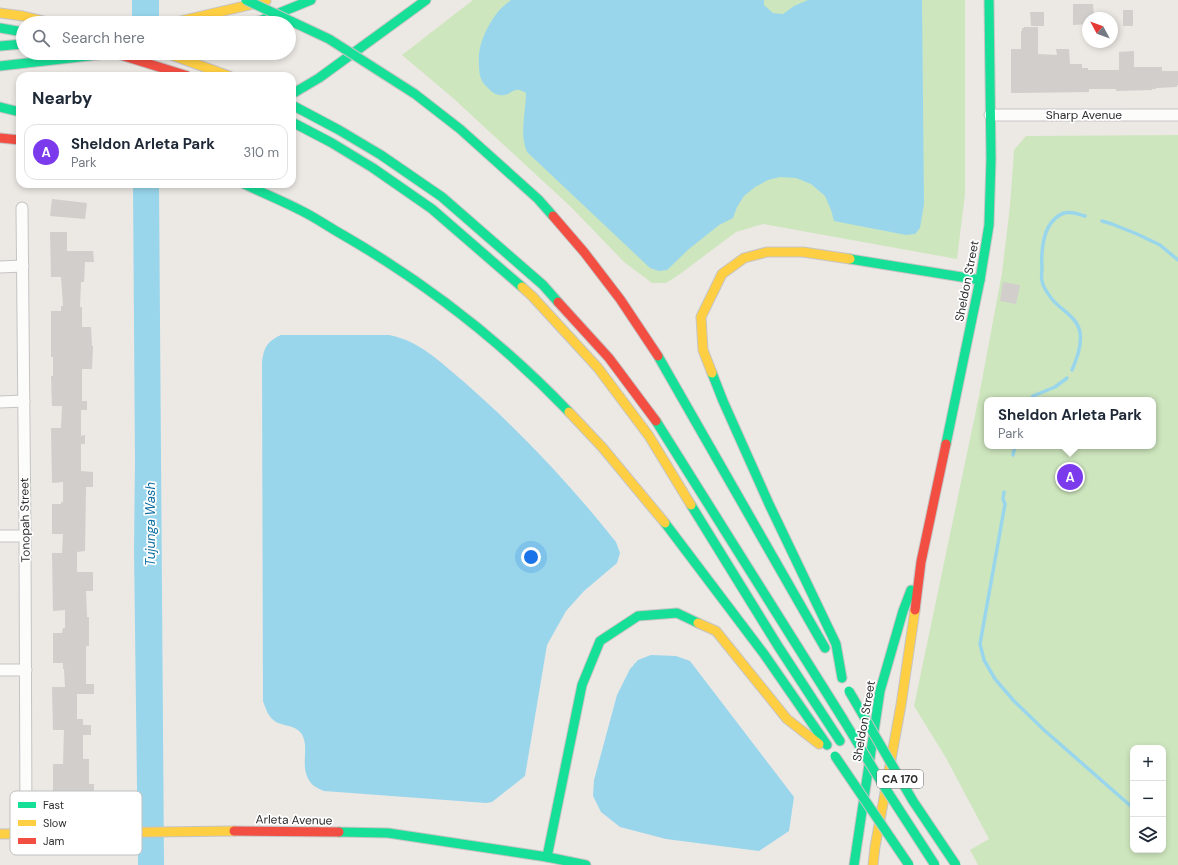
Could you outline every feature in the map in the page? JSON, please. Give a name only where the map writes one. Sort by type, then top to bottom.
[{"type":"main road","points":[[246,0],[282,16]]},
{"type":"main road","points":[[202,16],[270,0]]},
{"type":"main road","points":[[272,16],[311,0]]},
{"type":"main road","points":[[296,92],[319,78],[426,0]]},
{"type":"main road","name":"Sheldon Street","points":[[873,865],[874,847],[895,738],[916,609],[921,562],[980,280],[989,225],[991,159],[989,0]]},
{"type":"main road","points":[[0,13],[23,16]]},
{"type":"main road","points":[[296,23],[329,40],[415,94],[460,129],[538,199],[584,252],[620,299],[658,356],[842,678]]},
{"type":"main road","points":[[0,28],[16,31]]},
{"type":"main road","points":[[0,46],[16,45]]},
{"type":"main road","points":[[0,66],[53,60]]},
{"type":"main road","points":[[137,60],[175,72]]},
{"type":"main road","points":[[187,60],[219,72]]},
{"type":"main road","points":[[0,107],[16,111]]},
{"type":"main road","points":[[296,108],[339,130],[381,155],[442,197],[543,285],[610,358],[661,428],[880,780],[935,865]]},
{"type":"main road","points":[[296,124],[332,143],[373,168],[432,209],[532,296],[598,368],[649,436],[778,646],[842,744]]},
{"type":"main road","points":[[0,138],[16,140]]},
{"type":"main road","points":[[253,188],[302,211],[374,253],[442,300],[495,342],[546,388],[602,447],[655,510],[764,654],[835,756]]},
{"type":"main road","points":[[842,678],[836,644],[769,504],[723,401],[703,350],[700,317],[722,274],[744,258],[767,252],[803,252],[980,280]]},
{"type":"main road","name":"Sheldon Street","points":[[854,865],[880,691],[903,611],[921,562]]},
{"type":"main road","points":[[547,857],[582,685],[600,641],[638,616],[677,613],[716,631],[787,719],[835,756]]},
{"type":"main road","name":"CA 170","points":[[842,678],[909,794],[956,865]]},
{"type":"main road","name":"CA 170","points":[[835,756],[909,865]]},
{"type":"main road","points":[[858,767],[926,865]]},
{"type":"main road","name":"Arleta Avenue","points":[[142,832],[234,831],[388,833],[547,857],[586,865]]},
{"type":"main road","name":"Arleta Avenue","points":[[0,834],[10,834]]},
{"type":"street","name":"Sharp Avenue","points":[[990,116],[1178,115]]},
{"type":"street","name":"Tonopah Street","points":[[22,208],[26,791]]},
{"type":"street","points":[[0,267],[23,266]]},
{"type":"street","points":[[0,402],[24,401]]},
{"type":"street","points":[[0,536],[25,536]]},
{"type":"street","points":[[0,670],[26,670]]},
{"type":"green space","points":[[473,0],[965,0],[965,194],[957,259],[763,224],[736,232],[666,283],[652,283],[624,262],[571,207],[453,98],[402,55]]},
{"type":"green space","points":[[1178,135],[1178,865],[978,865],[970,850],[989,839],[946,758],[914,706],[979,396],[1002,273],[1010,206],[1014,150],[1026,136]]},
{"type":"water","points":[[132,0],[159,0],[159,16],[132,16]]},
{"type":"water","points":[[511,0],[764,0],[764,5],[773,13],[783,14],[794,6],[808,0],[922,0],[924,204],[920,228],[915,234],[906,235],[834,221],[825,196],[811,184],[796,178],[780,177],[768,180],[755,187],[744,196],[737,207],[733,218],[719,225],[689,249],[667,270],[659,271],[650,268],[527,152],[523,137],[526,93],[515,90],[504,95],[498,95],[490,90],[482,81],[479,51],[483,38],[497,13]]},
{"type":"water","name":"Tujunga Wash","points":[[133,188],[159,188],[164,865],[138,865],[138,855],[142,855],[142,791],[137,791],[134,549],[135,462]]},
{"type":"water","points":[[281,335],[389,335],[420,347],[463,381],[524,438],[581,499],[616,542],[620,553],[617,563],[584,591],[566,611],[547,645],[525,776],[492,802],[486,803],[324,791],[312,784],[307,777],[305,770],[305,744],[301,733],[296,728],[276,722],[271,718],[266,710],[263,701],[262,363],[265,349],[269,343]]},
{"type":"water","points":[[651,655],[676,656],[690,661],[794,797],[789,831],[759,851],[666,839],[620,827],[601,812],[593,796],[594,780],[617,695],[630,669],[638,660]]},
{"type":"building","points":[[1073,4],[1093,4],[1094,12],[1082,12],[1082,24],[1073,25]]},
{"type":"building","points":[[1123,10],[1133,10],[1133,26],[1123,26]]},
{"type":"building","points":[[1030,12],[1044,12],[1044,26],[1031,26]]},
{"type":"building","points":[[1024,27],[1038,27],[1038,54],[1057,55],[1056,49],[1069,49],[1070,64],[1082,64],[1082,68],[1088,68],[1088,70],[1119,70],[1119,52],[1134,51],[1134,67],[1162,67],[1162,71],[1178,71],[1178,85],[1177,87],[1156,88],[1152,90],[1116,91],[1116,89],[1089,89],[1089,92],[1011,93],[1011,49],[1021,49],[1021,31]]},
{"type":"building","points":[[52,199],[87,203],[85,219],[50,216]]},
{"type":"building","points":[[50,232],[67,232],[67,251],[93,251],[94,262],[85,262],[84,282],[81,282],[80,307],[82,307],[82,327],[91,327],[93,346],[92,369],[82,369],[82,401],[87,401],[87,410],[81,410],[81,436],[85,435],[85,444],[81,444],[81,471],[93,472],[93,487],[86,487],[85,551],[77,552],[77,572],[93,572],[93,591],[86,591],[87,617],[89,617],[89,646],[86,646],[86,684],[94,684],[94,694],[77,694],[77,719],[83,719],[83,725],[91,725],[91,735],[83,735],[83,759],[89,759],[89,784],[94,784],[94,791],[53,791],[53,764],[63,764],[64,730],[53,730],[52,687],[65,687],[63,663],[53,663],[53,633],[62,633],[63,628],[65,628],[65,610],[53,611],[52,553],[62,553],[63,534],[52,534],[52,504],[61,504],[61,502],[63,502],[63,482],[52,483],[51,428],[61,428],[62,406],[52,406],[51,376],[53,376],[53,357],[51,357],[51,311],[61,311],[61,306],[63,306],[61,277],[51,277]]},
{"type":"building","points":[[1003,282],[1020,285],[1016,304],[1000,301]]},
{"type":"waterway","points":[[1072,370],[1080,347],[1080,332],[1075,321],[1052,300],[1042,283],[1042,253],[1048,229],[1057,217],[1064,213],[1070,212],[1085,216]]},
{"type":"waterway","points":[[1102,221],[1137,234],[1160,245],[1178,260]]},
{"type":"waterway","points":[[1032,397],[1055,387],[1067,378]]},
{"type":"waterway","points":[[1013,455],[1014,449]]},
{"type":"waterway","points":[[1004,492],[1003,499],[1005,504],[980,644],[984,660],[995,679],[1014,701],[1044,730],[1130,805]]},
{"type":"traffic: fast","points":[[246,0],[280,16]]},
{"type":"traffic: fast","points":[[272,16],[311,0]]},
{"type":"traffic: fast","points":[[296,92],[319,78],[426,0]]},
{"type":"traffic: fast","points":[[946,444],[980,280],[989,225],[991,159],[989,0]]},
{"type":"traffic: fast","points":[[296,23],[329,39],[415,94],[460,129],[538,199],[553,216]]},
{"type":"traffic: fast","points":[[0,28],[16,31]]},
{"type":"traffic: fast","points":[[0,46],[16,45]]},
{"type":"traffic: fast","points":[[0,66],[53,60]]},
{"type":"traffic: fast","points":[[0,107],[16,111]]},
{"type":"traffic: fast","points":[[296,107],[381,155],[442,197],[543,285],[558,302]]},
{"type":"traffic: fast","points":[[296,124],[332,143],[373,168],[432,209],[522,287]]},
{"type":"traffic: fast","points":[[253,188],[312,217],[374,254],[434,294],[518,362],[569,412]]},
{"type":"traffic: fast","points":[[850,259],[980,280]]},
{"type":"traffic: fast","points":[[658,356],[825,648]]},
{"type":"traffic: fast","points":[[712,373],[769,504],[836,644],[842,678]]},
{"type":"traffic: fast","points":[[656,421],[843,719]]},
{"type":"traffic: fast","points":[[691,505],[778,646],[840,741]]},
{"type":"traffic: fast","points":[[665,523],[764,654],[827,745]]},
{"type":"traffic: fast","points":[[854,865],[880,691],[903,611],[911,590]]},
{"type":"traffic: fast","points":[[547,857],[582,685],[600,641],[638,616],[677,613],[698,623]]},
{"type":"traffic: fast","points":[[849,691],[913,801],[956,865]]},
{"type":"traffic: fast","points":[[843,719],[880,780],[935,865]]},
{"type":"traffic: fast","points":[[835,756],[909,865]]},
{"type":"traffic: fast","points":[[339,832],[388,833],[547,857],[586,865]]},
{"type":"traffic: slow","points":[[202,16],[266,1]]},
{"type":"traffic: slow","points":[[0,13],[23,16]]},
{"type":"traffic: slow","points":[[185,60],[218,72]]},
{"type":"traffic: slow","points":[[712,373],[703,350],[701,317],[722,274],[744,258],[767,252],[803,252],[850,259]]},
{"type":"traffic: slow","points":[[522,287],[598,368],[649,436],[691,505]]},
{"type":"traffic: slow","points":[[569,412],[602,447],[665,523]]},
{"type":"traffic: slow","points":[[873,865],[901,705],[915,610]]},
{"type":"traffic: slow","points":[[698,623],[716,631],[787,719],[819,744]]},
{"type":"traffic: slow","points":[[142,832],[234,831]]},
{"type":"traffic: slow","points":[[0,834],[10,834]]},
{"type":"traffic: jam","points":[[137,60],[175,72]]},
{"type":"traffic: jam","points":[[0,138],[16,140]]},
{"type":"traffic: jam","points":[[553,216],[584,252],[620,299],[658,356]]},
{"type":"traffic: jam","points":[[558,302],[609,358],[656,421]]},
{"type":"traffic: jam","points":[[915,610],[921,562],[946,444]]},
{"type":"traffic: jam","points":[[234,831],[339,832]]},
{"type":"place","name":"Sheldon Arleta Park","points":[[1070,477]]}]
